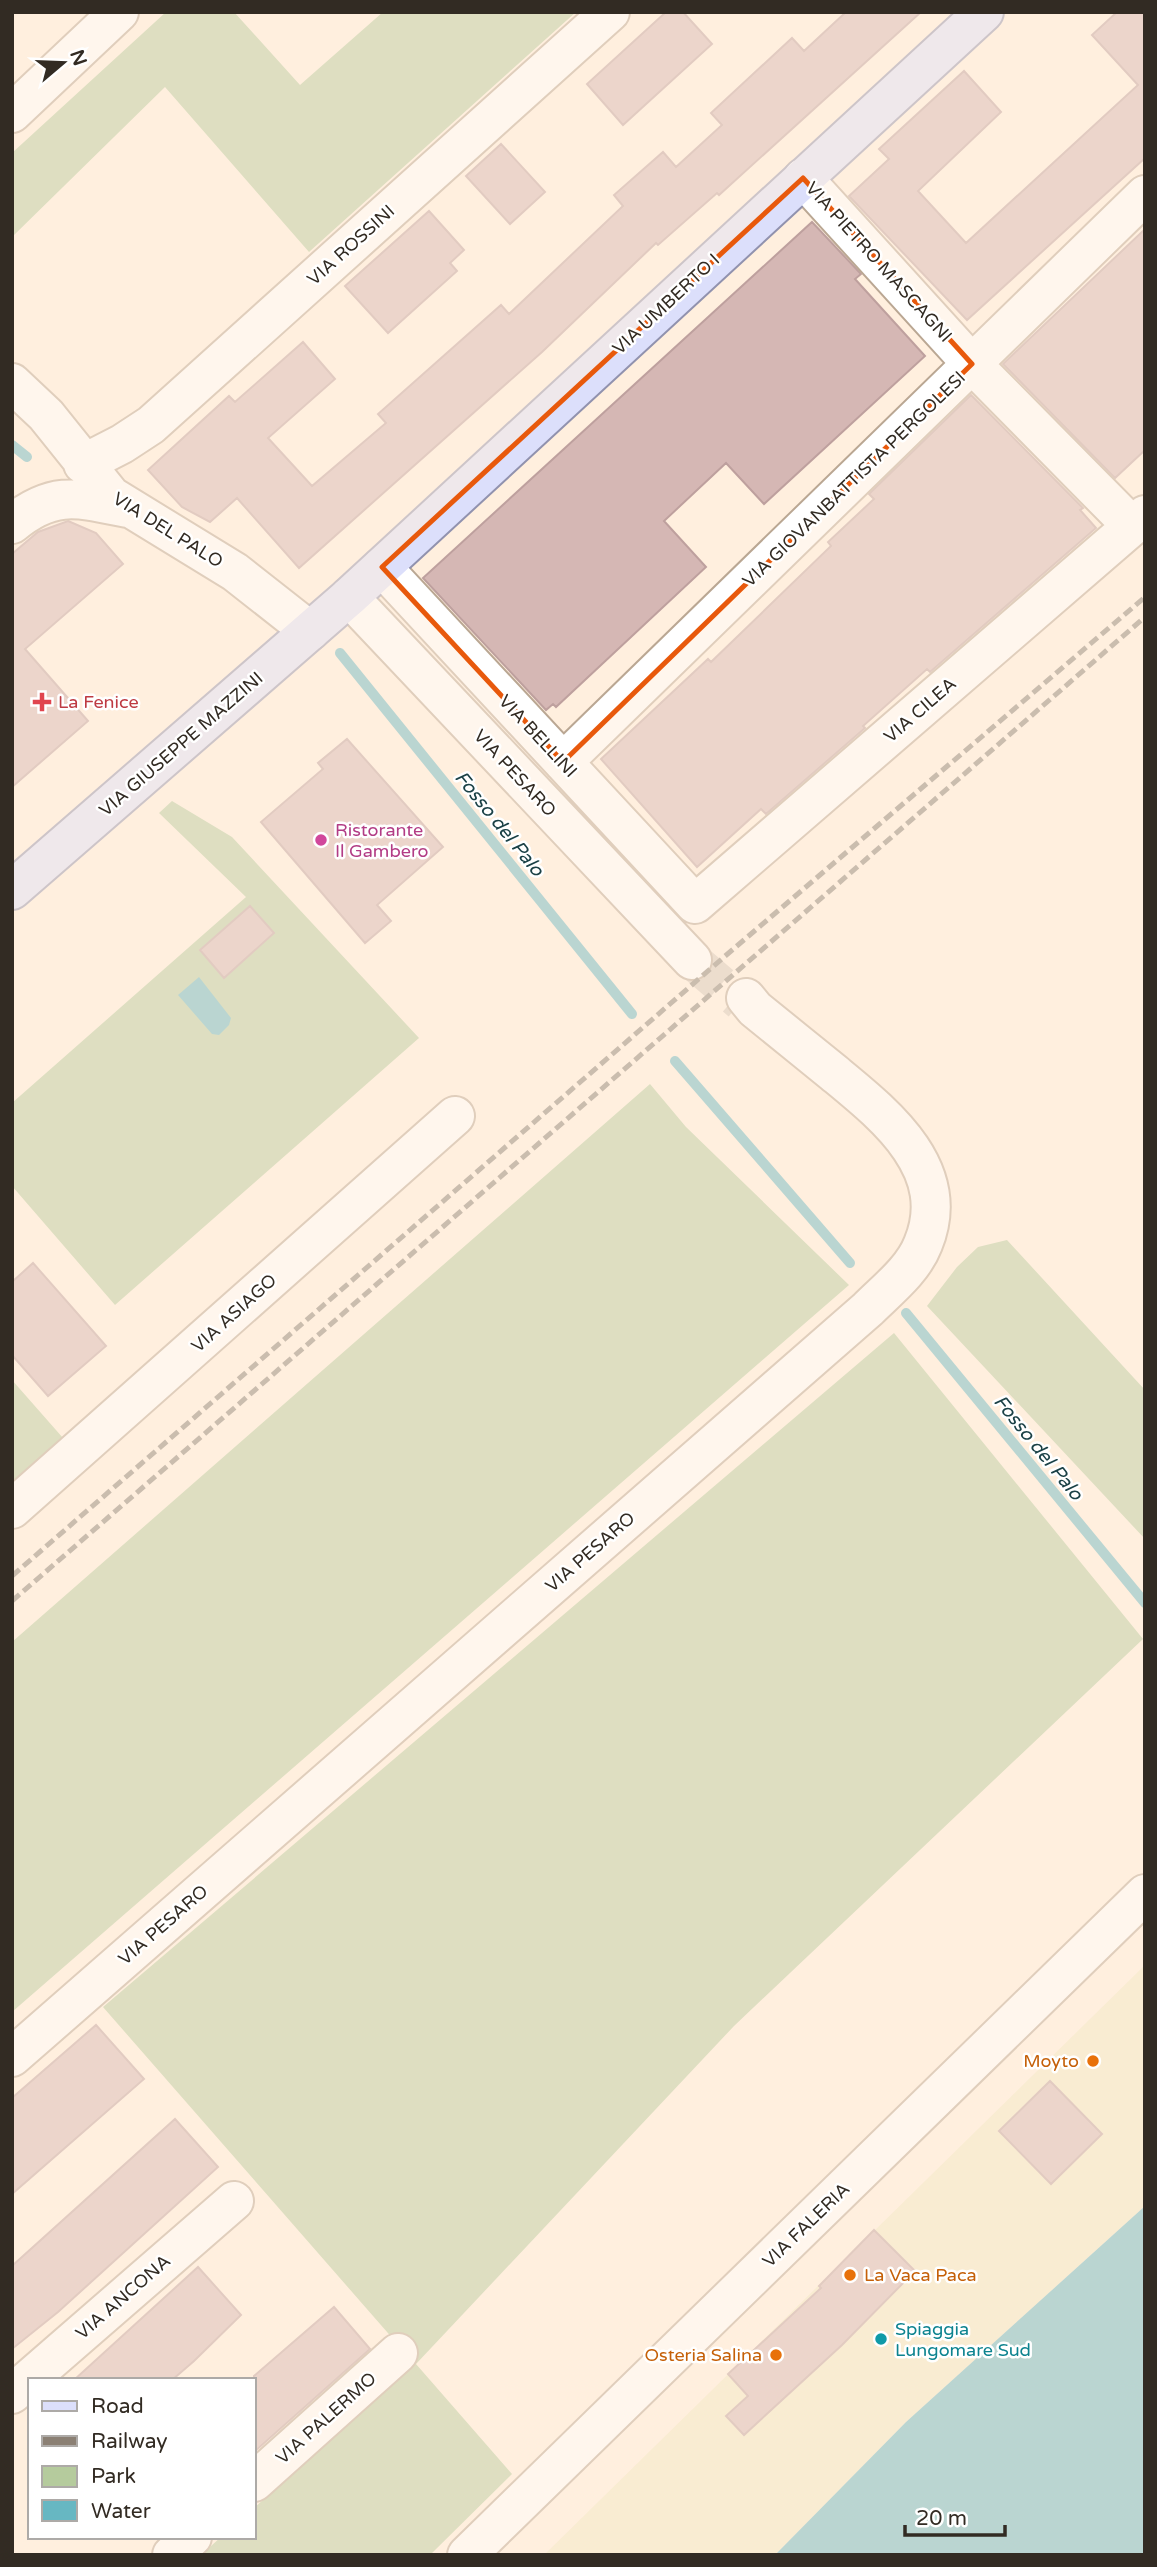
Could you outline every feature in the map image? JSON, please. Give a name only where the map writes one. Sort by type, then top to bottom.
[{"type":"main road","name":"VIA UMBERTO I","points":[[349,597],[984,12]]},
{"type":"main road","name":"VIA GIUSEPPE MAZZINI","points":[[12,890],[349,597]]},
{"type":"street","points":[[12,113],[119,12]]},
{"type":"street","name":"VIA ROSSINI","points":[[83,464],[152,425],[610,12]]},
{"type":"street","name":"VIA PIETRO MASCAGNI","points":[[803,178],[972,364],[1138,521]]},
{"type":"street","name":"VIA GIOVANBATTISTA PERGOLESI","points":[[563,762],[1145,195]]},
{"type":"street","name":"VIA DEL PALO","points":[[12,383],[46,415],[98,483],[127,508],[235,572],[310,631]]},
{"type":"street","points":[[13,520],[50,500],[76,498],[127,508]]},
{"type":"street","name":"VIA CILEA","points":[[695,904],[1138,521]]},
{"type":"street","name":"VIA BELLINI","points":[[382,567],[695,904]]},
{"type":"street","name":"VIA PESARO","points":[[349,597],[690,955]]},
{"type":"street","name":"VIA PESARO","points":[[12,2057],[858,1318],[908,1268],[923,1245],[930,1221],[929,1183],[916,1153],[897,1127],[877,1108],[747,1003]]},
{"type":"street","name":"VIA ASIAGO","points":[[12,1509],[455,1116]]},
{"type":"street","name":"VIA FALERIA","points":[[467,2555],[1145,1894]]},
{"type":"street","name":"VIA ANCONA","points":[[30,2378],[234,2201]]},
{"type":"street","name":"VIA PALERMO","points":[[256,2480],[398,2353]]},
{"type":"street","name":"VIA ANCONA","points":[[12,2394],[28,2380]]},
{"type":"street","points":[[173,2555],[190,2539]]},
{"type":"highlighted area","points":[[803,178],[972,364],[563,762],[382,567]]},
{"type":"green space","points":[[166,12],[234,12],[300,85],[383,12],[576,12],[309,252],[165,87],[12,237],[12,153]]},
{"type":"green space","points":[[172,801],[232,837],[419,1038],[115,1305],[12,1186],[12,1103],[246,897],[159,813]]},
{"type":"green space","points":[[650,1084],[686,1127],[849,1285],[12,2012],[12,1642]]},
{"type":"green space","points":[[1007,1240],[1145,1390],[1145,1539],[927,1306],[957,1267],[978,1247]]},
{"type":"green space","points":[[894,1333],[1143,1639],[734,2026],[416,2364],[512,2474],[430,2555],[201,2555],[219,2539],[256,2539],[256,2506],[415,2364],[103,2007]]},
{"type":"green space","points":[[12,1380],[63,1438],[12,1482]]},
{"type":"sand","name":"Spiaggia Lungomare Sud","points":[[1145,1965],[1145,2206],[906,2422],[775,2555],[544,2555]]},
{"type":"water","points":[[199,977],[231,1018],[229,1025],[219,1035],[212,1034],[178,995]]},
{"type":"water","points":[[1145,2206],[1145,2555],[775,2555],[906,2422]]},
{"type":"building","points":[[666,12],[683,12],[712,44],[623,125],[587,84]]},
{"type":"building","points":[[846,12],[921,12],[719,195],[717,193],[658,245],[656,243],[542,352],[299,568],[237,498],[210,522],[182,507],[148,470],[229,396],[235,402],[303,342],[335,379],[268,438],[312,486],[386,423],[378,414],[501,305],[509,314],[623,206],[614,195],[663,152],[676,167],[722,125],[711,113],[792,38],[804,51]]},
{"type":"building","points":[[1117,12],[1145,12],[1145,158],[967,320],[849,196],[889,159],[879,149],[964,71],[1001,112],[918,191],[966,243],[1138,85],[1092,35]]},
{"type":"building","points":[[501,144],[545,192],[510,224],[466,176]]},
{"type":"building","points":[[429,211],[464,250],[450,263],[457,271],[388,333],[345,286]]},
{"type":"building","points":[[812,222],[861,274],[855,279],[925,356],[764,504],[726,463],[664,521],[706,567],[556,707],[553,704],[546,710],[423,578]]},
{"type":"building","points":[[1145,229],[1145,450],[1115,478],[1003,364]]},
{"type":"building","points":[[971,395],[1083,508],[1080,510],[1096,528],[930,672],[927,669],[863,726],[865,728],[766,814],[761,809],[697,867],[601,759],[708,659],[711,662],[831,546],[828,542],[874,499],[869,494]]},
{"type":"building","points":[[68,521],[96,533],[123,564],[25,649],[88,721],[12,787],[12,554],[38,532]]},
{"type":"building","name":"Ristorante Il Gambero","points":[[347,739],[443,847],[377,905],[391,921],[365,943],[261,822],[323,769],[318,763]]},
{"type":"building","points":[[250,906],[274,933],[224,978],[200,950]]},
{"type":"building","points":[[33,1263],[106,1346],[48,1396],[12,1355],[12,1282]]},
{"type":"building","points":[[96,2025],[144,2079],[12,2194],[12,2098]]},
{"type":"building","points":[[1050,2081],[1102,2134],[1051,2184],[999,2131]]},
{"type":"building","points":[[175,2119],[218,2167],[58,2312],[12,2349],[12,2266]]},
{"type":"building","points":[[874,2230],[915,2271],[842,2345],[744,2435],[726,2416],[748,2396],[728,2374],[821,2288],[819,2286]]},
{"type":"building","points":[[198,2267],[241,2315],[174,2378],[76,2378]]},
{"type":"building","points":[[334,2307],[370,2349],[256,2450],[254,2376]]},
{"type":"waterway","name":"Fosso del Palo","points":[[12,445],[27,457]]},
{"type":"waterway","name":"Fosso del Palo","points":[[340,653],[632,1014]]},
{"type":"waterway","name":"Fosso del Palo","points":[[675,1061],[850,1263]]},
{"type":"waterway","name":"Fosso del Palo","points":[[906,1313],[1145,1603]]},
{"type":"tunnel","points":[[692,960],[741,1002]]},
{"type":"railway","points":[[12,1576],[724,957],[1145,597]]},
{"type":"railway","points":[[12,1601],[1145,617]]},
{"type":"place","name":"La Fenice","points":[[42,702]]},
{"type":"place","name":"Ristorante Il Gambero","points":[[321,840]]},
{"type":"place","name":"Moyto","points":[[1093,2061]]},
{"type":"place","name":"La Vaca Paca","points":[[850,2275]]},
{"type":"place","name":"Spiaggia Lungomare Sud","points":[[881,2339]]},
{"type":"place","name":"Osteria Salina","points":[[776,2355]]}]
